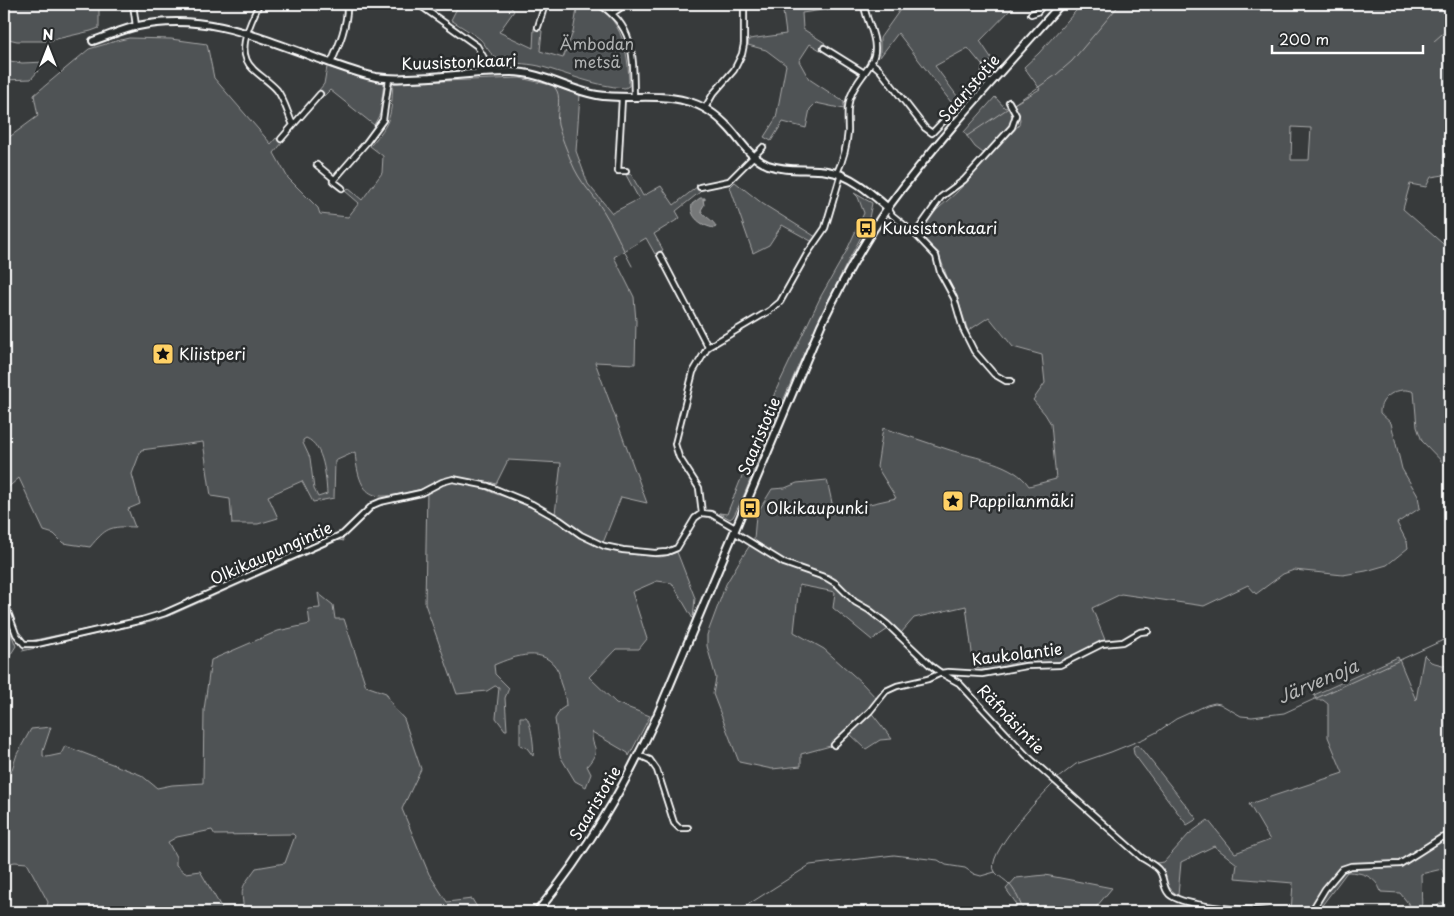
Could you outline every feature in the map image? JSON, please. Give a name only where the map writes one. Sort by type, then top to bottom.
[{"type":"main road","name":"Saaristotie","points":[[536,912],[570,870],[591,840],[625,783],[639,755],[660,710],[821,325],[852,265],[888,208],[922,162],[1061,4]]},
{"type":"main road","name":"Kuusistonkaari","points":[[94,42],[136,26],[182,21],[217,25],[331,63],[373,76],[390,79],[486,73],[524,73],[549,79],[582,92],[622,98],[685,100],[705,108],[725,123],[753,157],[776,168],[822,170],[839,174],[866,190],[888,208]]},
{"type":"street","points":[[133,4],[136,26]]},
{"type":"street","points":[[259,4],[244,46],[247,62],[277,90],[293,125]]},
{"type":"street","points":[[331,63],[344,26],[347,12],[346,4]]},
{"type":"street","points":[[418,4],[477,46],[484,58],[486,73]]},
{"type":"street","points":[[538,27],[545,4]]},
{"type":"street","points":[[599,4],[613,13],[623,28],[631,46],[634,64],[634,98]]},
{"type":"street","points":[[613,13],[626,4]]},
{"type":"street","points":[[705,108],[713,94],[734,70],[742,54],[744,44],[744,4]]},
{"type":"street","points":[[735,530],[711,514],[702,513],[699,488],[679,457],[675,444],[694,372],[708,347],[769,311],[780,302],[825,228],[847,144],[848,110],[851,94],[871,62],[876,50],[864,4]]},
{"type":"street","points":[[1031,14],[1037,12],[1044,4]]},
{"type":"street","points":[[824,48],[864,73]]},
{"type":"street","points":[[871,62],[880,70],[925,128],[932,133],[979,84],[984,77],[986,67]]},
{"type":"street","points":[[334,179],[384,120],[390,79]]},
{"type":"street","points":[[281,139],[320,94]]},
{"type":"street","points":[[622,98],[618,171],[626,171]]},
{"type":"street","points":[[915,234],[941,197],[964,180],[1012,127],[1016,115],[1008,102]]},
{"type":"street","points":[[700,187],[729,181],[763,147]]},
{"type":"street","points":[[317,165],[342,188]]},
{"type":"street","points":[[888,208],[892,215],[915,234],[936,256],[940,272],[954,298],[963,330],[970,345],[994,374],[1006,381],[1011,381]]},
{"type":"street","points":[[660,255],[708,347]]},
{"type":"street","name":"Olkikaupungintie","points":[[4,601],[16,634],[24,644],[37,644],[142,620],[165,613],[336,538],[349,530],[368,509],[380,502],[422,493],[442,482],[453,479],[498,489],[552,514],[592,541],[623,550],[662,553],[677,548],[695,518],[702,513]]},
{"type":"street","name":"Räfnäsintie","points":[[735,530],[784,563],[827,578],[838,584],[855,602],[887,624],[941,673],[959,683],[1026,755],[1142,858],[1159,870],[1165,889],[1171,895],[1183,901],[1202,905],[1266,912]]},
{"type":"street","name":"Kaukolantie","points":[[834,745],[865,716],[886,692],[910,682],[928,679],[941,673],[982,674],[1026,666],[1060,665],[1102,644],[1123,642],[1140,632],[1148,631]]},
{"type":"street","points":[[639,755],[650,760],[656,770],[674,823],[679,828],[688,828]]},
{"type":"street","points":[[1311,912],[1342,869],[1351,866],[1400,864],[1441,838],[1450,836]]},
{"type":"green space","points":[[4,4],[99,4],[99,28],[48,41],[17,41],[4,38]]},
{"type":"green space","name":"Ämbodan metsä","points":[[459,4],[508,4],[514,11],[499,32],[533,48],[534,28],[542,31],[540,51],[563,58],[573,32],[578,4],[593,6],[604,12],[620,32],[627,59],[629,86],[625,88],[603,85],[539,66],[498,59],[480,39],[451,20]]},
{"type":"green space","points":[[782,4],[829,4],[829,9],[802,13],[803,29],[825,43],[820,50],[810,44],[799,61],[809,79],[844,102],[844,109],[816,103],[810,109],[806,128],[783,122],[771,141],[764,137],[776,118],[786,65],[766,50],[748,45],[749,39],[786,34]]},
{"type":"green space","points":[[902,4],[1016,4],[980,41],[992,59],[988,63],[986,70],[968,48],[935,66],[960,100],[954,106],[898,33],[880,57],[880,38],[902,7]]},
{"type":"green space","points":[[1082,4],[1450,4],[1450,174],[1431,177],[1426,187],[1410,184],[1403,209],[1450,250],[1450,470],[1422,441],[1417,427],[1414,392],[1408,390],[1396,391],[1386,397],[1380,413],[1391,423],[1402,469],[1418,496],[1420,508],[1397,523],[1407,542],[1408,548],[1387,565],[1366,571],[1343,575],[1294,570],[1283,574],[1256,594],[1248,585],[1204,606],[1121,594],[1092,608],[1105,640],[1064,661],[1050,663],[1020,662],[989,670],[974,668],[966,606],[914,618],[901,633],[894,625],[872,640],[833,608],[835,592],[799,585],[794,632],[824,649],[878,700],[870,711],[892,739],[880,740],[866,749],[848,732],[834,745],[801,754],[801,766],[772,769],[739,762],[713,694],[716,678],[707,646],[707,635],[726,584],[754,539],[756,515],[772,489],[785,488],[797,483],[827,480],[834,512],[896,498],[877,467],[883,428],[993,462],[1014,472],[1029,486],[1056,479],[1051,424],[1033,400],[1045,383],[1042,355],[1013,347],[989,317],[968,331],[957,297],[938,252],[918,235],[932,214],[956,193],[1019,125],[1020,119],[1014,104],[1040,89],[1024,67],[1039,53]],"holes":[[[1292,127],[1311,128],[1309,160],[1291,160]]]},
{"type":"green space","points":[[129,38],[171,39],[207,44],[214,78],[271,144],[276,138],[282,143],[274,153],[288,178],[318,208],[320,214],[348,217],[359,203],[345,191],[348,188],[362,200],[382,173],[383,156],[370,146],[383,131],[389,117],[393,83],[520,78],[551,85],[580,95],[576,151],[588,184],[612,213],[639,199],[626,175],[631,174],[643,196],[661,186],[674,205],[698,186],[700,192],[676,211],[680,218],[654,234],[663,250],[655,254],[646,238],[614,257],[634,297],[636,321],[635,364],[595,362],[647,503],[621,497],[603,543],[585,535],[555,514],[561,463],[508,460],[496,484],[490,482],[485,489],[532,506],[589,542],[614,551],[658,557],[677,552],[695,598],[693,619],[672,583],[657,581],[632,592],[647,639],[639,649],[616,649],[589,677],[616,703],[650,716],[629,756],[628,753],[592,732],[595,752],[587,766],[591,774],[586,787],[575,781],[560,756],[555,719],[560,710],[566,706],[559,672],[552,663],[538,655],[529,655],[511,658],[494,665],[495,674],[509,688],[505,698],[507,730],[496,718],[499,687],[495,686],[487,691],[457,694],[425,604],[427,488],[387,496],[377,496],[369,492],[362,484],[355,452],[335,461],[334,498],[313,502],[302,481],[268,496],[278,518],[258,524],[232,524],[230,499],[211,496],[203,442],[141,450],[132,474],[140,504],[128,509],[135,527],[119,527],[104,532],[90,547],[63,543],[54,534],[44,531],[19,478],[4,491],[4,141],[38,116],[34,95],[89,49]],"holes":[[[306,438],[312,442],[320,454],[326,479],[327,494],[318,497],[314,489],[310,458],[303,440]]]},
{"type":"green space","points":[[4,60],[22,63],[46,62],[31,79],[4,80]]},
{"type":"green space","points":[[327,67],[384,83],[380,114],[374,125],[330,90],[324,96],[319,90],[324,84]]},
{"type":"green space","points":[[995,97],[1005,108],[1009,106],[1011,120],[1000,138],[983,153],[975,147],[964,132]]},
{"type":"green space","points":[[735,182],[763,204],[816,237],[811,241],[782,225],[769,245],[753,253],[730,187]]},
{"type":"green space","points":[[854,193],[872,203],[869,218],[829,298],[742,500],[730,519],[719,513],[727,514],[776,390],[821,296],[846,252],[864,213],[858,197]]},
{"type":"green space","points":[[338,533],[344,541],[339,540],[171,615],[151,622],[22,651],[30,641],[144,617],[168,609]]},
{"type":"green space","points":[[318,593],[333,605],[335,619],[344,619],[366,686],[386,693],[394,708],[404,719],[421,769],[402,809],[429,874],[447,902],[472,899],[480,912],[244,912],[242,892],[247,880],[256,868],[285,863],[295,836],[293,834],[215,835],[212,830],[177,837],[168,842],[176,857],[176,865],[185,873],[200,871],[224,912],[39,912],[47,906],[48,902],[27,863],[15,862],[4,864],[4,791],[17,754],[31,729],[51,727],[43,756],[61,754],[65,746],[141,775],[157,788],[203,783],[204,710],[211,660],[278,631],[310,624],[308,609],[320,608]]},
{"type":"green space","points":[[4,616],[16,646],[4,665]]},
{"type":"green space","points":[[1424,655],[1431,662],[1450,667],[1450,877],[1445,878],[1442,869],[1421,874],[1422,912],[1415,912],[1400,893],[1381,892],[1376,882],[1367,876],[1347,872],[1317,912],[1291,912],[1293,883],[1235,878],[1237,864],[1214,846],[1181,862],[1178,895],[1169,887],[1156,863],[1164,862],[1189,834],[1208,820],[1235,853],[1270,840],[1249,804],[1343,773],[1328,737],[1328,704],[1323,700],[1316,700],[1314,695],[1398,657],[1416,700]]},
{"type":"green space","points":[[520,717],[526,717],[528,720],[533,742],[533,756],[527,748],[520,745]]},
{"type":"green space","points":[[1139,746],[1197,819],[1187,825],[1134,754],[1133,747]]},
{"type":"green space","points":[[1045,875],[1112,888],[1092,912],[1017,912],[1016,903],[1006,889],[1016,878]]},
{"type":"green space","points":[[1441,903],[1450,903],[1450,912],[1429,912]]},
{"type":"shaded area","points":[[700,198],[705,198],[705,200],[703,199],[704,205],[701,210],[716,227],[705,225],[694,217],[692,204]]},
{"type":"waterway","points":[[1014,104],[1056,75],[1072,61],[1120,4]]},
{"type":"waterway","points":[[1449,4],[1450,8]]},
{"type":"waterway","points":[[1433,42],[1450,27]]},
{"type":"waterway","points":[[520,77],[546,82],[551,84],[557,91],[559,98],[558,125],[571,161],[578,176],[608,218],[632,266]]},
{"type":"waterway","points":[[967,136],[1010,107]]},
{"type":"waterway","name":"Järvenoja","points":[[1058,778],[1076,764],[1143,739],[1176,719],[1207,705],[1220,704],[1241,716],[1252,717],[1284,713],[1450,637]]},
{"type":"waterway","name":"Järvenoja","points":[[1024,912],[1015,891],[995,872],[994,864],[997,853],[1015,826],[1053,784]]},
{"type":"waterway","points":[[741,909],[810,865],[894,855],[938,860],[946,865],[965,868],[981,876],[995,872]]},
{"type":"place","name":"Kuusistonkaari","points":[[866,228]]},
{"type":"place","name":"Kliistperi","points":[[163,354]]},
{"type":"place","name":"Pappilanmäki","points":[[953,501]]},
{"type":"place","name":"Olkikaupunki","points":[[750,508]]}]
